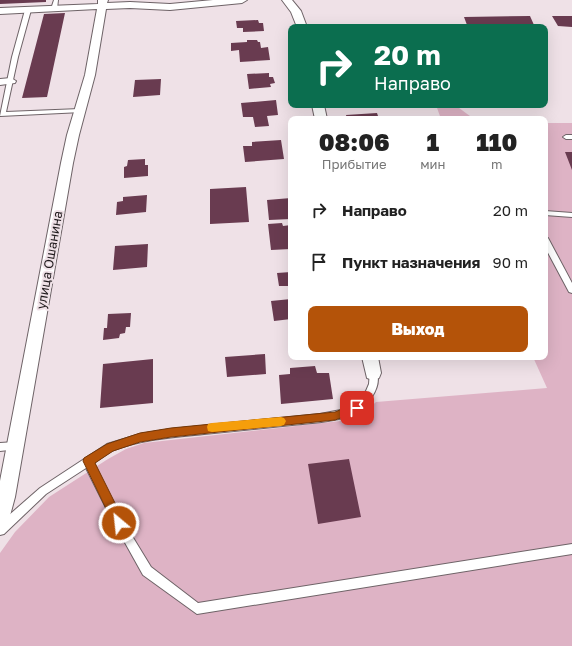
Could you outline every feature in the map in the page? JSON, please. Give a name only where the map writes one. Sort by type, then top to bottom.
[{"type":"street","points":[[0,11],[28,10],[56,4],[102,3],[170,7],[242,0]]},
{"type":"street","points":[[287,0],[296,11],[301,24]]},
{"type":"street","name":"улица Ошанина","points":[[0,521],[6,497],[67,162],[90,75],[102,3]]},
{"type":"street","points":[[0,82],[11,81]]},
{"type":"street","points":[[371,360],[373,373]]},
{"type":"lane","points":[[28,10],[15,57],[11,81],[2,114],[80,111]]},
{"type":"lane","points":[[548,212],[572,215]]},
{"type":"lane","points":[[548,246],[572,290]]},
{"type":"lane","points":[[0,530],[43,491],[110,447],[140,438],[211,428],[320,418],[346,413],[357,408],[370,393],[373,384],[373,373]]},
{"type":"lane","points":[[0,447],[15,446]]},
{"type":"lane","points":[[88,461],[112,511],[146,572],[197,609],[572,549]]},
{"type":"shaded area","points":[[437,108],[459,108],[470,116],[440,116]]},
{"type":"shaded area","points":[[548,123],[572,123],[572,646],[0,646],[0,553],[15,532],[49,497],[126,449],[144,443],[349,420],[362,415],[376,402],[547,388],[534,360],[548,360]]},
{"type":"building","points":[[0,0],[46,0],[46,2],[0,4]]},
{"type":"building","points":[[65,13],[47,97],[22,98],[44,14]]},
{"type":"building","points":[[530,16],[534,24],[467,24],[464,17]]},
{"type":"building","points":[[552,16],[572,16],[572,27],[558,26]]},
{"type":"building","points":[[258,20],[259,23],[263,23],[264,31],[243,32],[243,28],[237,28],[236,21]]},
{"type":"building","points":[[247,40],[257,40],[260,42],[261,48],[268,47],[270,60],[240,62],[239,50],[231,51],[231,43],[247,42]]},
{"type":"building","points":[[269,73],[269,77],[273,77],[275,83],[270,84],[271,87],[249,89],[247,74]]},
{"type":"building","points":[[161,79],[160,95],[133,97],[135,80]]},
{"type":"building","points":[[276,100],[278,115],[267,116],[269,126],[255,127],[253,117],[243,117],[241,103]]},
{"type":"building","points":[[377,113],[378,116],[346,116]]},
{"type":"building","points":[[281,140],[284,159],[245,162],[243,146],[252,146],[252,142]]},
{"type":"building","points":[[565,152],[572,152],[572,170]]},
{"type":"building","points":[[145,159],[145,165],[148,165],[148,176],[124,178],[124,167],[127,166],[128,160]]},
{"type":"building","points":[[246,187],[249,222],[210,224],[210,189]]},
{"type":"building","points":[[147,195],[146,212],[116,215],[117,202],[123,201],[123,197]]},
{"type":"building","points":[[288,198],[288,219],[269,220],[267,200]]},
{"type":"building","points":[[282,223],[283,226],[288,225],[288,249],[271,250],[268,224]]},
{"type":"building","points":[[148,244],[147,267],[113,270],[115,246]]},
{"type":"building","points":[[288,272],[288,286],[279,286],[277,273]]},
{"type":"building","points":[[288,299],[288,319],[274,321],[271,301]]},
{"type":"building","points":[[131,313],[130,327],[126,327],[125,333],[120,334],[119,338],[103,340],[104,328],[107,328],[108,314]]},
{"type":"building","points":[[265,354],[266,374],[227,377],[225,357]]},
{"type":"building","points":[[153,359],[153,403],[100,408],[103,364]]},
{"type":"building","points":[[315,366],[317,373],[329,373],[333,399],[281,404],[279,375],[290,374],[290,368]]},
{"type":"building","points":[[349,459],[361,517],[318,524],[308,464]]},
{"type":"slow traffic","points":[[212,427],[281,421]]},
{"type":"route","points":[[119,523],[88,461],[110,447],[140,438],[171,433],[335,416],[357,408]]}]
